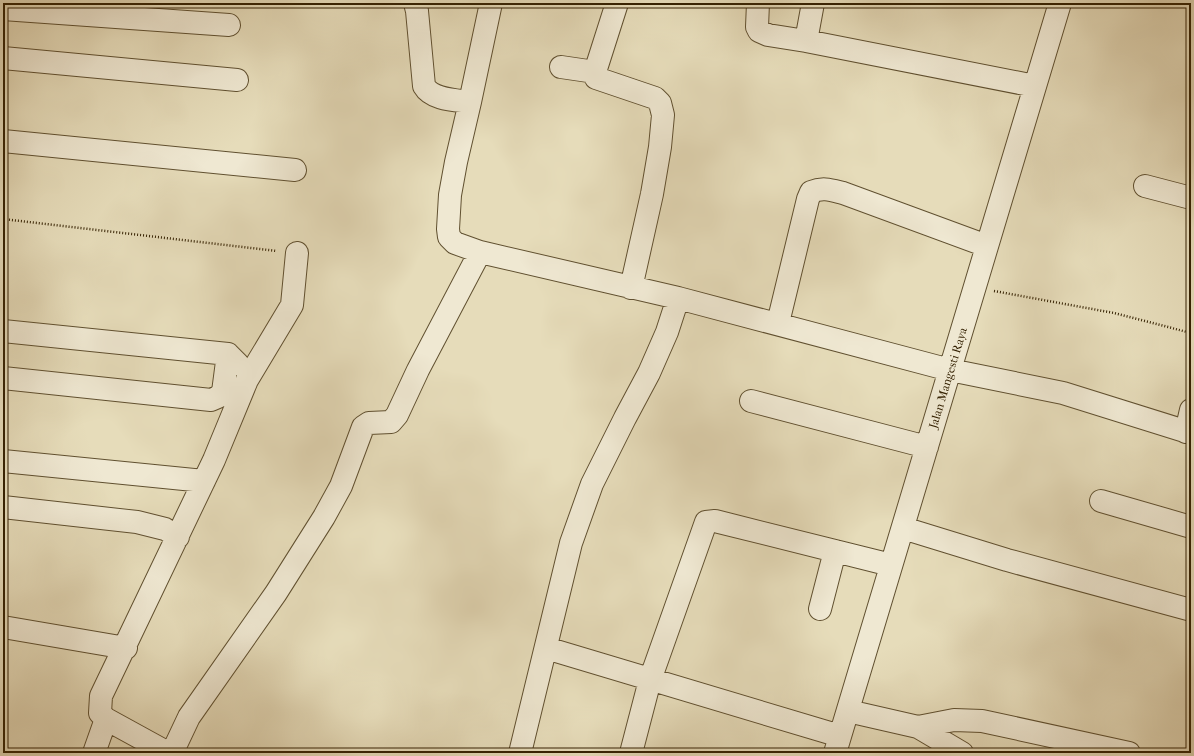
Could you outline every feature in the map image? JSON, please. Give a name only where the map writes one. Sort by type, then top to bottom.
[{"type":"street","points":[[415,3],[424,86],[426,91],[447,99],[470,102]]},
{"type":"street","points":[[491,3],[452,182],[448,229],[450,237],[455,243],[480,252],[678,298],[950,370],[1062,393],[1188,432],[1191,410]]},
{"type":"street","points":[[617,3],[595,72],[598,80],[655,98],[662,108],[660,147],[631,288]]},
{"type":"street","points":[[758,3],[756,21],[759,30],[768,35],[806,41],[1036,86]]},
{"type":"street","points":[[806,41],[813,3]]},
{"type":"street","name":"Jalan Mangesti Raya","points":[[838,744],[976,288],[987,246],[1060,3]]},
{"type":"street","points":[[3,9],[229,25]]},
{"type":"street","points":[[3,58],[237,80]]},
{"type":"street","points":[[561,67],[595,72]]},
{"type":"street","points":[[3,141],[295,170]]},
{"type":"street","points":[[1145,186],[1191,198]]},
{"type":"street","points":[[778,324],[808,199],[811,192],[818,189],[827,188],[843,193],[987,246]]},
{"type":"street","points":[[172,753],[189,717],[276,593],[324,517],[344,480],[363,427],[369,424],[390,422],[397,415],[418,370],[480,252]]},
{"type":"street","points":[[168,753],[106,719],[100,713],[101,696],[126,648],[204,481],[250,375],[292,306],[297,253]]},
{"type":"street","points":[[520,753],[571,543],[592,484],[621,424],[649,373],[667,332],[678,298]]},
{"type":"street","points":[[3,331],[228,354],[250,375]]},
{"type":"street","points":[[3,378],[211,400],[218,397],[223,392],[228,354]]},
{"type":"street","points":[[751,401],[927,447]]},
{"type":"street","points":[[3,461],[204,481]]},
{"type":"street","points":[[1101,501],[1191,527]]},
{"type":"street","points":[[3,507],[137,522],[165,529],[178,537]]},
{"type":"street","points":[[631,753],[650,680],[706,522],[715,521],[891,565]]},
{"type":"street","points":[[903,528],[1007,560],[1191,610]]},
{"type":"street","points":[[820,609],[836,551]]},
{"type":"street","points":[[3,627],[126,648]]},
{"type":"street","points":[[546,648],[650,680],[838,744]]},
{"type":"street","points":[[848,711],[918,728],[962,753]]},
{"type":"street","points":[[94,753],[106,719]]},
{"type":"street","points":[[918,728],[954,720],[982,721],[1115,752]]},
{"type":"path","points":[[3,218],[297,253]]},
{"type":"path","points":[[976,288],[1114,313],[1191,333]]}]
